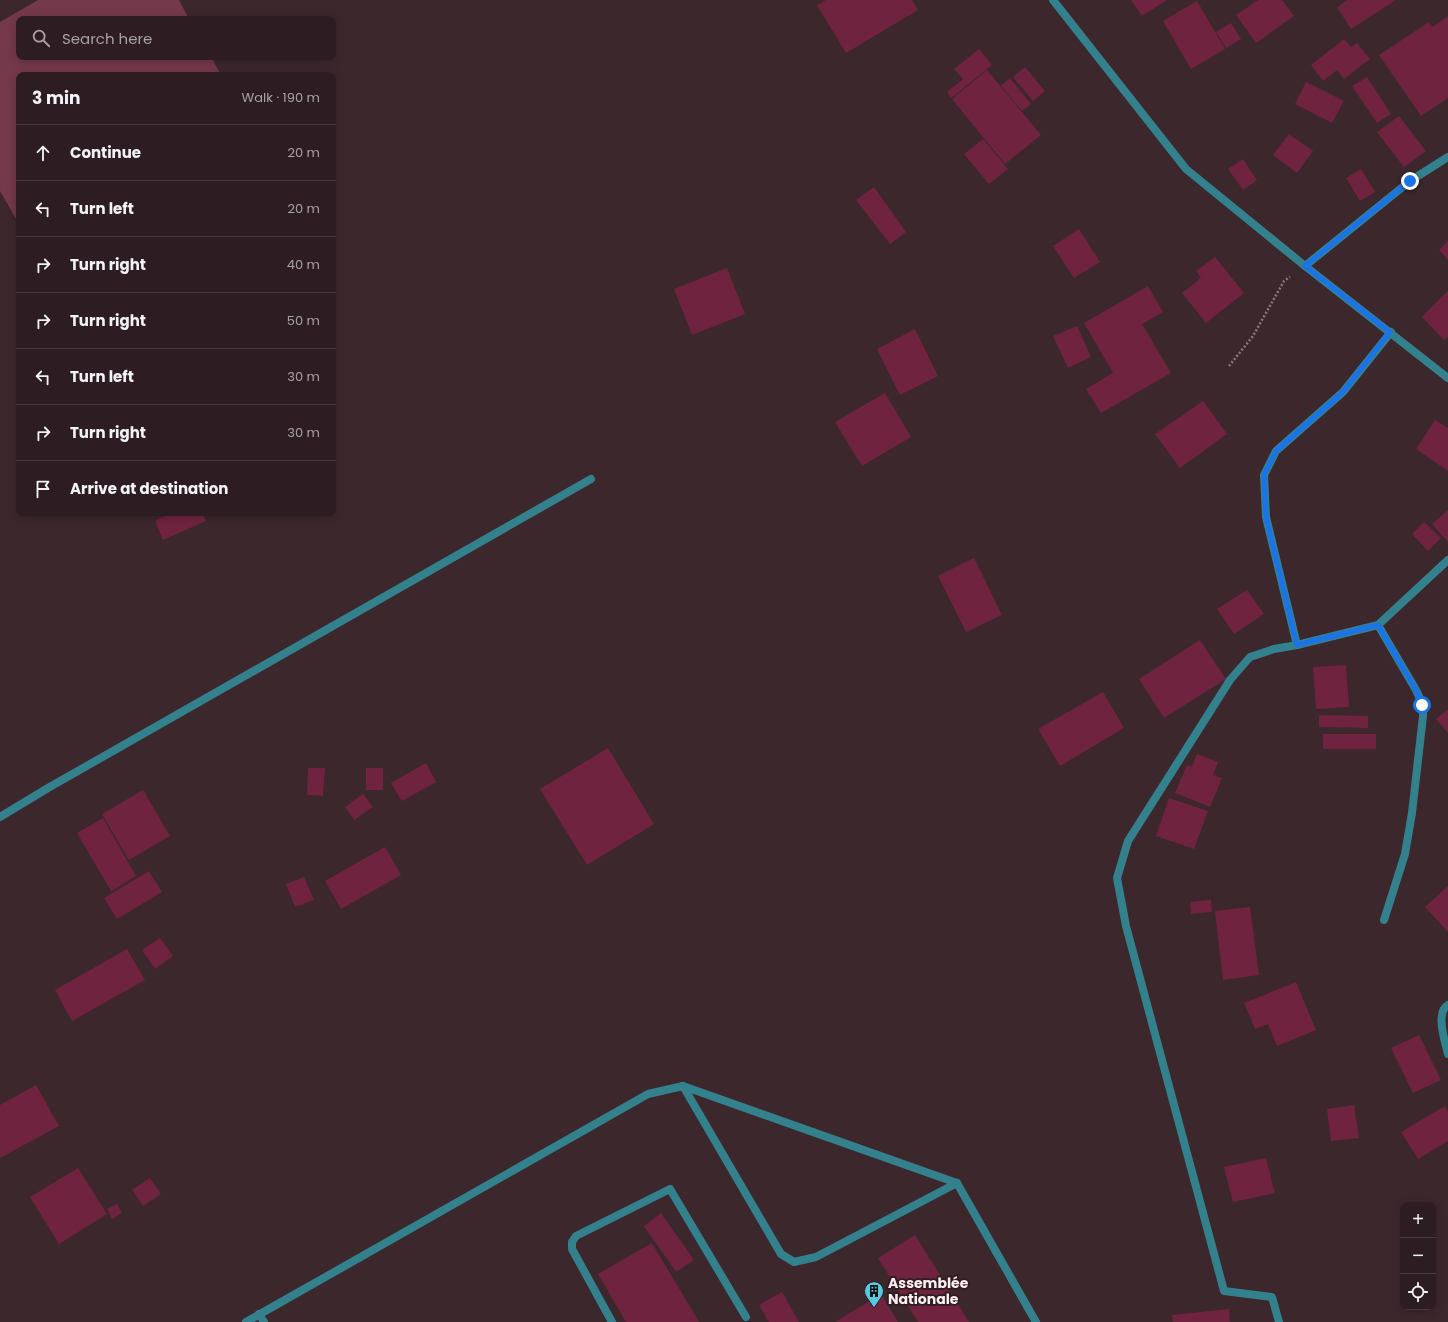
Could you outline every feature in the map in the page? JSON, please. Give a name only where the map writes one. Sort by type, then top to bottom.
[{"type":"street","points":[[1053,0],[1186,169],[1305,266],[1448,378]]},
{"type":"street","points":[[1305,266],[1410,181],[1448,157]]},
{"type":"street","points":[[1297,645],[1266,517],[1264,475],[1276,451],[1343,392],[1390,332]]},
{"type":"street","points":[[0,817],[68,776],[591,479]]},
{"type":"street","points":[[1279,1322],[1272,1297],[1224,1291],[1126,926],[1116,878],[1128,841],[1230,680],[1250,657],[1274,649],[1297,645],[1378,625],[1448,560]]},
{"type":"street","points":[[1378,625],[1416,690],[1422,705],[1423,716],[1412,813],[1405,854],[1384,920]]},
{"type":"street","points":[[1448,1005],[1445,1006],[1442,1014],[1443,1033],[1448,1054]]},
{"type":"street","points":[[683,1086],[781,1254],[794,1262],[816,1257],[957,1183]]},
{"type":"street","points":[[246,1322],[648,1094],[683,1086],[957,1183],[1036,1322]]},
{"type":"street","points":[[612,1322],[572,1249],[572,1242],[576,1236],[670,1189],[746,1317]]},
{"type":"street","points":[[259,1314],[264,1322]]},
{"type":"path","points":[[1229,366],[1253,336],[1284,281],[1305,266]]},
{"type":"shaded area","points":[[38,0],[179,0],[187,16],[16,16],[16,60],[213,60],[219,72],[16,72],[16,219],[0,191],[0,22]]},
{"type":"building","points":[[826,0],[912,0],[918,10],[846,53],[817,5]]},
{"type":"building","points":[[1131,0],[1167,0],[1142,16]]},
{"type":"building","points":[[1258,0],[1282,0],[1294,16],[1256,43],[1236,15]]},
{"type":"building","points":[[1348,0],[1396,0],[1351,29],[1337,7]]},
{"type":"building","points":[[1197,1],[1225,49],[1191,69],[1163,21]]},
{"type":"building","points":[[1448,16],[1448,98],[1421,116],[1379,55],[1429,22],[1432,27]]},
{"type":"building","points":[[1231,23],[1241,39],[1226,48],[1216,32]]},
{"type":"building","points":[[1344,39],[1351,47],[1357,43],[1370,59],[1344,79],[1337,70],[1323,81],[1311,65]]},
{"type":"building","points":[[979,49],[992,65],[951,98],[947,92],[963,79],[954,69]]},
{"type":"building","points":[[1025,67],[1045,91],[1033,101],[1013,77]]},
{"type":"building","points":[[987,70],[1041,135],[1005,164],[952,99]]},
{"type":"building","points":[[1367,77],[1391,114],[1377,123],[1352,86]]},
{"type":"building","points":[[1010,78],[1031,104],[1022,111],[1001,86]]},
{"type":"building","points":[[1306,82],[1344,101],[1332,123],[1295,104]]},
{"type":"building","points":[[1399,116],[1426,151],[1404,167],[1377,132]]},
{"type":"building","points":[[1289,134],[1313,151],[1297,173],[1273,155]]},
{"type":"building","points":[[983,139],[1008,169],[989,184],[964,154]]},
{"type":"building","points":[[1243,159],[1257,180],[1243,190],[1228,169]]},
{"type":"building","points":[[1361,169],[1375,192],[1360,201],[1346,178]]},
{"type":"building","points":[[874,187],[906,232],[890,244],[856,200]]},
{"type":"building","points":[[1079,229],[1100,262],[1074,278],[1053,246]]},
{"type":"building","points":[[1448,241],[1448,260],[1439,250]]},
{"type":"building","points":[[1215,257],[1244,293],[1206,323],[1182,293],[1201,278],[1196,271]]},
{"type":"building","points":[[727,268],[745,314],[692,335],[674,289]]},
{"type":"building","points":[[1148,286],[1163,312],[1142,324],[1171,373],[1101,413],[1086,389],[1113,373],[1084,323]]},
{"type":"building","points":[[1448,291],[1448,337],[1444,340],[1422,317]]},
{"type":"building","points":[[1077,326],[1091,357],[1068,368],[1053,336]]},
{"type":"building","points":[[915,329],[938,376],[900,395],[877,349]]},
{"type":"building","points":[[885,393],[911,437],[862,466],[835,422]]},
{"type":"building","points":[[1203,401],[1227,434],[1180,468],[1155,434]]},
{"type":"building","points":[[1435,420],[1448,428],[1448,471],[1416,449]]},
{"type":"building","points":[[1448,510],[1448,542],[1432,524]]},
{"type":"building","points":[[166,516],[204,516],[206,521],[163,540],[155,521]]},
{"type":"building","points":[[1424,522],[1441,538],[1428,551],[1412,534]]},
{"type":"building","points":[[974,558],[1002,615],[966,632],[938,576]]},
{"type":"building","points":[[1247,590],[1264,614],[1234,634],[1217,609]]},
{"type":"building","points":[[1200,640],[1226,679],[1164,718],[1139,679]]},
{"type":"building","points":[[1346,665],[1349,707],[1316,709],[1313,667]]},
{"type":"building","points":[[1103,692],[1124,728],[1060,766],[1038,729]]},
{"type":"building","points":[[1448,709],[1448,733],[1436,719]]},
{"type":"building","points":[[1319,715],[1368,716],[1368,728],[1319,727]]},
{"type":"building","points":[[1323,734],[1376,734],[1376,749],[1323,749]]},
{"type":"building","points":[[608,748],[654,824],[587,865],[540,789]]},
{"type":"building","points":[[1197,754],[1218,762],[1213,775],[1222,778],[1210,807],[1175,793],[1187,765],[1192,766]]},
{"type":"building","points":[[426,763],[436,782],[402,801],[391,783]]},
{"type":"building","points":[[308,768],[325,768],[323,796],[307,795]]},
{"type":"building","points":[[366,768],[383,768],[383,790],[366,790]]},
{"type":"building","points":[[143,790],[170,836],[129,860],[102,814]]},
{"type":"building","points":[[363,794],[373,807],[354,820],[345,807]]},
{"type":"building","points":[[1169,798],[1208,811],[1194,849],[1156,836]]},
{"type":"building","points":[[103,818],[136,876],[111,891],[77,833]]},
{"type":"building","points":[[385,847],[401,875],[341,909],[325,881]]},
{"type":"building","points":[[149,871],[162,892],[117,919],[104,898]]},
{"type":"building","points":[[304,877],[314,900],[295,907],[286,884]]},
{"type":"building","points":[[1448,886],[1448,932],[1425,907]]},
{"type":"building","points":[[1211,900],[1212,912],[1191,914],[1190,902]]},
{"type":"building","points":[[1250,907],[1259,975],[1223,980],[1215,911]]},
{"type":"building","points":[[160,938],[173,956],[155,969],[142,950]]},
{"type":"building","points":[[127,949],[145,980],[72,1021],[55,990]]},
{"type":"building","points":[[1296,982],[1316,1030],[1277,1046],[1268,1024],[1255,1029],[1244,1003]]},
{"type":"building","points":[[1419,1035],[1441,1080],[1413,1093],[1391,1048]]},
{"type":"building","points":[[36,1085],[59,1126],[0,1158],[0,1105]]},
{"type":"building","points":[[1354,1105],[1359,1138],[1331,1141],[1327,1109]]},
{"type":"building","points":[[1445,1106],[1448,1111],[1448,1141],[1418,1159],[1401,1132]]},
{"type":"building","points":[[1266,1158],[1275,1193],[1233,1202],[1224,1167]]},
{"type":"building","points":[[78,1168],[107,1214],[59,1244],[30,1197]]},
{"type":"building","points":[[150,1178],[161,1194],[143,1206],[132,1190]]},
{"type":"building","points":[[117,1204],[122,1213],[112,1219],[107,1209]]},
{"type":"building","points":[[661,1213],[694,1260],[676,1272],[644,1226]]},
{"type":"building","points":[[915,1235],[969,1322],[918,1322],[878,1258]]},
{"type":"building","points":[[652,1243],[699,1322],[626,1322],[598,1274]]},
{"type":"building","points":[[782,1292],[799,1322],[769,1322],[759,1305]]},
{"type":"building","name":"Assemblée Nationale","points":[[881,1294],[898,1322],[835,1322]]},
{"type":"building","points":[[1229,1309],[1230,1322],[1173,1322],[1172,1315]]},
{"type":"place","name":"Assemblée Nationale","points":[[874,1308]]},
{"type":"route","points":[[1410,181],[1305,266],[1390,332],[1343,392],[1276,451],[1264,475],[1266,517],[1297,645],[1378,625],[1416,690],[1422,705]]}]
